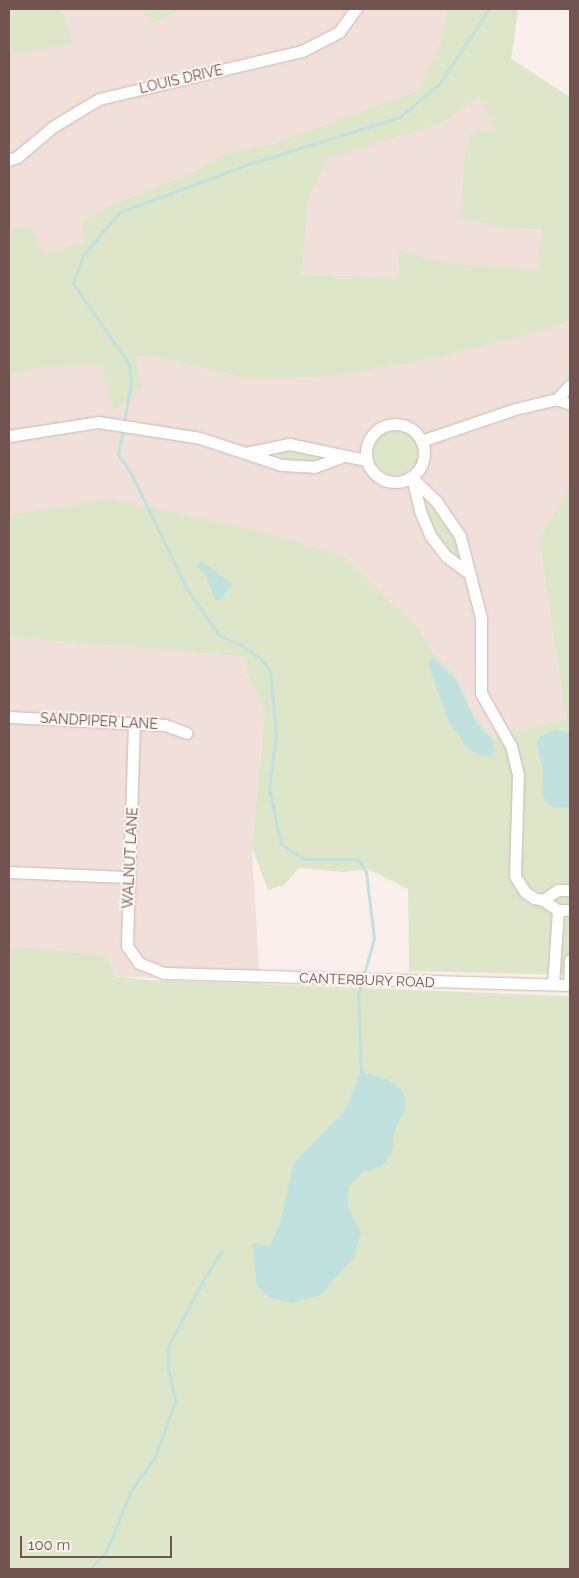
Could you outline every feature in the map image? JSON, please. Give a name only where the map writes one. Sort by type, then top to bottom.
[{"type":"street","name":"LOUIS DRIVE","points":[[9,160],[17,157],[54,126],[99,100],[302,51],[339,32],[356,9]]},
{"type":"street","points":[[421,441],[515,409],[557,399],[570,385]]},
{"type":"street","points":[[557,399],[570,404]]},
{"type":"street","points":[[9,436],[98,422],[135,426],[200,438],[281,465],[306,466],[341,457]]},
{"type":"street","points":[[399,424],[416,433],[421,441],[423,461],[411,477],[394,482],[384,480],[376,476],[366,460],[368,441],[381,427],[399,424]]},
{"type":"street","points":[[244,454],[290,444],[317,448],[341,457],[366,460]]},
{"type":"street","points":[[411,477],[436,501],[460,536],[467,572],[482,618],[481,693],[511,746],[518,775],[515,876],[525,892],[543,900],[558,910],[570,910]]},
{"type":"street","points":[[411,477],[420,511],[430,535],[446,556],[467,572]]},
{"type":"street","name":"SANDPIPER LANE","points":[[9,717],[134,722],[165,725],[187,733]]},
{"type":"street","name":"WALNUT LANE","points":[[134,722],[127,877],[127,946],[139,963],[164,972]]},
{"type":"street","points":[[9,872],[127,877]]},
{"type":"street","points":[[543,900],[558,890],[570,890]]},
{"type":"street","points":[[553,984],[558,910]]},
{"type":"street","points":[[570,960],[570,985]]},
{"type":"street","name":"CANTERBURY ROAD","points":[[164,972],[346,980],[570,985]]},
{"type":"shaded area","points":[[9,9],[518,9],[511,59],[547,227],[546,284],[116,266],[9,273]]},
{"type":"shaded area","points":[[570,320],[570,485],[539,539],[566,719],[493,738],[475,714],[456,675],[433,653],[417,627],[36,513],[9,515],[9,363],[68,357],[152,356],[250,379],[558,326]]},
{"type":"shaded area","points":[[9,637],[246,657],[247,674],[265,711],[252,848],[260,984],[114,976],[107,955],[9,948]]},
{"type":"green space","points":[[9,9],[61,9],[73,44],[9,55]]},
{"type":"green space","points":[[143,9],[181,9],[152,23]]},
{"type":"green space","points":[[448,9],[518,9],[511,59],[570,97],[570,320],[558,326],[435,358],[333,376],[250,379],[152,356],[135,357],[142,388],[113,411],[101,365],[46,366],[9,374],[9,230],[30,225],[44,255],[84,242],[83,222],[105,208],[194,172],[225,154],[273,144],[418,91],[441,43]],"holes":[[[479,96],[496,130],[471,133],[465,155],[460,217],[506,228],[543,229],[537,270],[444,263],[398,250],[400,278],[301,274],[308,197],[328,159],[441,123]]]},
{"type":"green space","points":[[392,429],[400,429],[409,433],[415,439],[419,452],[415,465],[409,471],[400,475],[392,475],[383,471],[377,465],[373,456],[373,448],[377,439],[383,433]]},
{"type":"green space","points":[[285,447],[330,456],[313,463],[283,461],[279,452]]},
{"type":"green space","points":[[570,485],[570,975],[409,971],[408,889],[368,869],[343,872],[299,868],[284,885],[268,890],[252,848],[265,711],[247,674],[246,657],[9,637],[9,515],[113,499],[259,531],[343,556],[417,627],[433,653],[456,675],[475,714],[493,738],[566,719],[539,539]]},
{"type":"green space","points":[[432,505],[455,536],[461,559],[453,558],[440,542],[424,513]]},
{"type":"green space","points":[[9,947],[107,955],[114,976],[147,980],[570,996],[570,1569],[9,1569]]},
{"type":"water","points":[[200,560],[232,584],[221,599],[215,600],[207,577],[198,567]]},
{"type":"water","points":[[433,658],[455,679],[477,724],[492,739],[495,751],[492,756],[484,757],[468,749],[449,722],[429,667],[429,660]]},
{"type":"water","points":[[556,730],[570,732],[570,808],[552,807],[545,800],[542,790],[543,769],[537,744],[540,737]]},
{"type":"water","points":[[361,1071],[393,1082],[404,1093],[405,1109],[394,1132],[392,1152],[382,1166],[363,1172],[349,1187],[348,1207],[361,1233],[354,1257],[321,1295],[291,1303],[269,1297],[257,1286],[252,1243],[270,1246],[280,1222],[294,1163],[345,1110]]},
{"type":"waterway","points":[[124,422],[131,384],[129,364],[73,283],[83,255],[120,212],[249,164],[400,117],[439,84],[489,9]]},
{"type":"waterway","points":[[123,429],[118,454],[131,473],[186,588],[219,635],[243,646],[261,659],[270,670],[276,735],[269,788],[281,844],[303,859],[357,859],[366,872],[374,938],[358,995],[361,1071]]},
{"type":"waterway","points":[[90,1569],[106,1552],[131,1490],[155,1457],[175,1401],[168,1367],[168,1347],[206,1275],[222,1251]]}]
